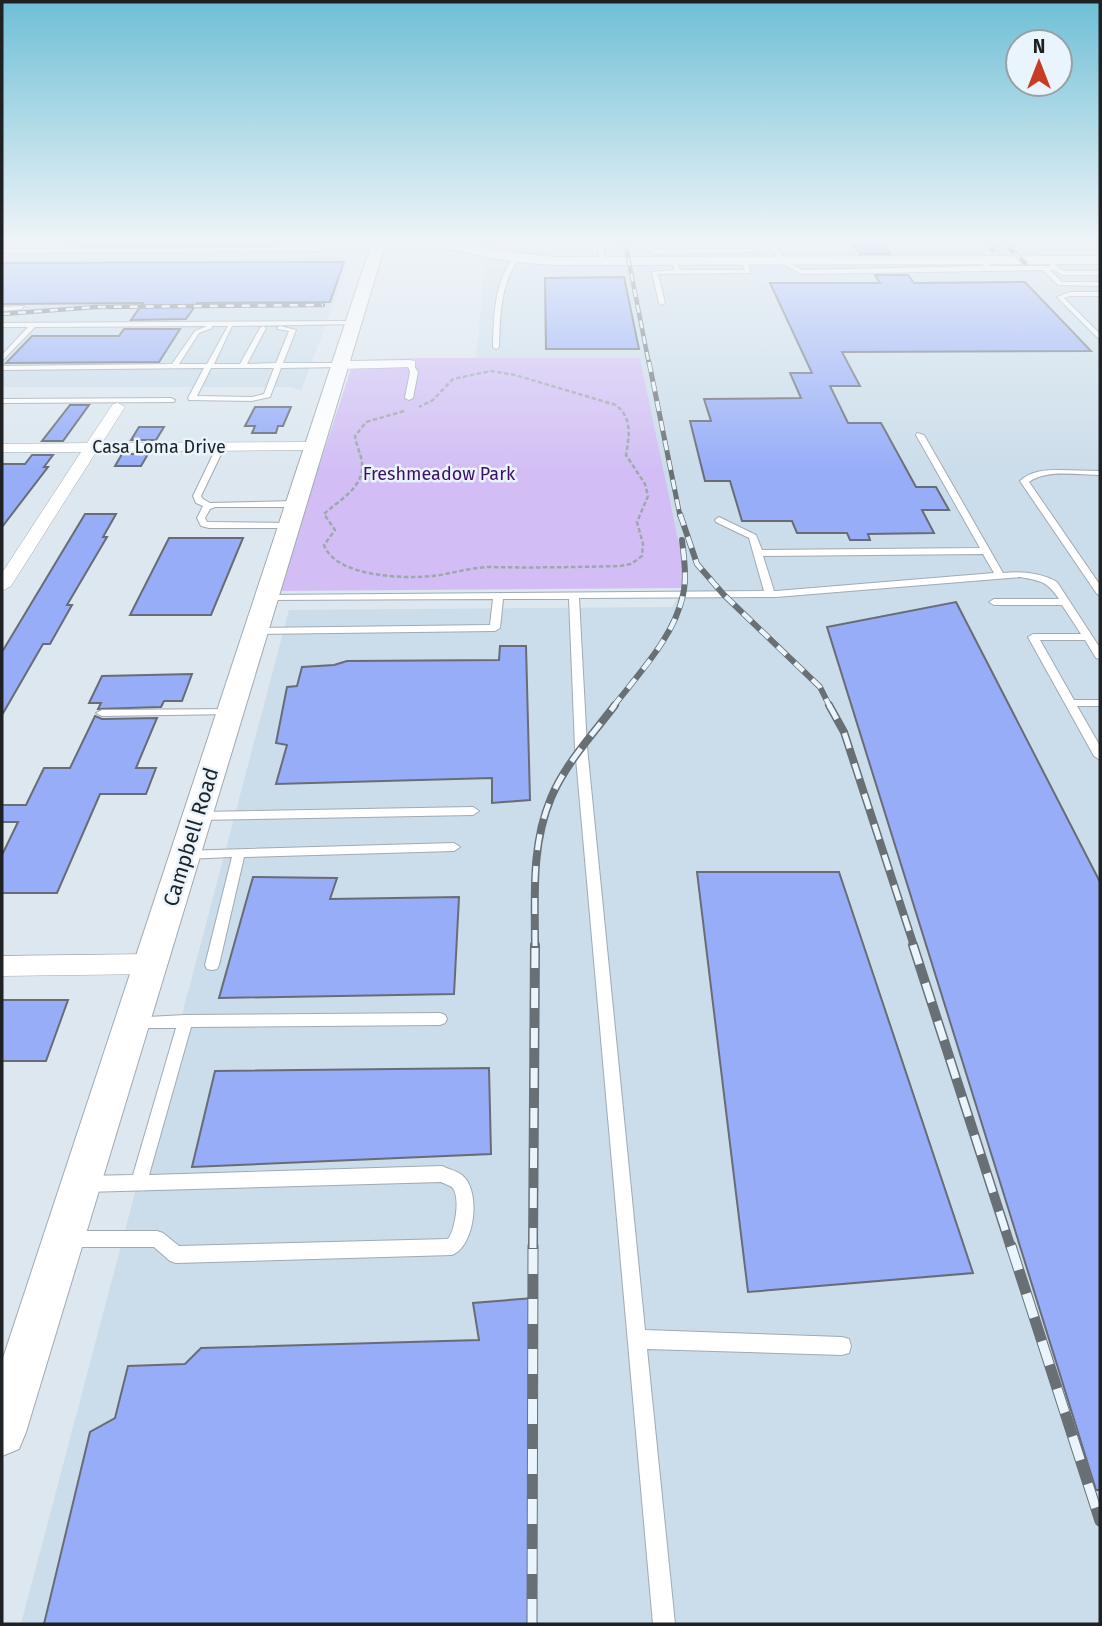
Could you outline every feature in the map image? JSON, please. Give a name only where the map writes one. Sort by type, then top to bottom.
[{"type":"street","name":"Campbell Road","points":[[2,1432],[152,964],[265,598],[357,318]]},
{"type":"street","points":[[341,365],[410,364]]},
{"type":"street","points":[[2,586],[10,562],[118,407]]},
{"type":"street","name":"Casa Loma Drive","points":[[2,448],[316,446]]},
{"type":"street","points":[[2,966],[152,964]]},
{"type":"lane","points":[[496,347],[497,318]]},
{"type":"lane","points":[[1080,318],[1100,338]]},
{"type":"lane","points":[[2,326],[355,323]]},
{"type":"lane","points":[[2,359],[33,325]]},
{"type":"lane","points":[[174,366],[197,331],[205,328],[230,327],[263,327],[293,330],[264,397],[205,400],[192,398],[230,327]]},
{"type":"lane","points":[[242,366],[263,327]]},
{"type":"lane","points":[[409,398],[414,372],[410,364]]},
{"type":"lane","points":[[2,368],[341,365]]},
{"type":"lane","points":[[2,401],[171,400]]},
{"type":"lane","points":[[920,435],[1000,575]]},
{"type":"lane","points":[[221,446],[197,496],[199,501],[210,506],[292,515]]},
{"type":"lane","points":[[1100,473],[1031,474],[1024,481],[1100,592]]},
{"type":"lane","points":[[210,506],[206,507],[201,518],[204,524],[209,525],[292,515]]},
{"type":"lane","points":[[719,520],[753,537],[770,594]]},
{"type":"lane","points":[[758,553],[986,551]]},
{"type":"lane","points":[[265,598],[770,594],[1020,574],[1045,579],[1054,584],[1100,656]]},
{"type":"lane","points":[[255,631],[495,628],[498,596]]},
{"type":"lane","points":[[574,596],[581,747],[664,1624]]},
{"type":"lane","points":[[994,602],[1065,602]]},
{"type":"lane","points":[[1088,637],[1033,637],[1100,757]]},
{"type":"lane","points":[[1070,703],[1100,703]]},
{"type":"lane","points":[[102,713],[230,712]]},
{"type":"lane","points":[[197,816],[473,811]]},
{"type":"lane","points":[[186,854],[454,847]]},
{"type":"lane","points":[[212,965],[239,853]]},
{"type":"lane","points":[[133,1022],[440,1019]]},
{"type":"lane","points":[[139,1182],[185,1021]]},
{"type":"lane","points":[[64,1239],[157,1239],[176,1255],[452,1247],[462,1235],[465,1195],[457,1181],[442,1174],[81,1184]]},
{"type":"lane","points":[[637,1339],[842,1346]]},
{"type":"path","points":[[488,372],[523,375],[557,389],[592,396],[618,405],[631,426],[626,455],[647,489],[648,496],[637,522],[645,545],[644,552],[635,562],[620,566],[488,567],[419,577],[374,575],[336,560],[325,549],[324,545],[335,530],[324,514],[347,495],[360,476],[363,464],[355,441],[357,430],[372,419],[411,409],[437,399],[451,380],[488,372]]},
{"type":"shaded area","points":[[2,318],[328,318],[301,391],[291,387],[2,387]]},
{"type":"shaded area","points":[[480,318],[1100,318],[1100,1624],[21,1624],[289,610],[672,607],[684,588],[683,563],[640,358],[476,359]]},
{"type":"green space","name":"Freshmeadow Park","points":[[640,358],[683,563],[684,588],[278,591],[354,360]]},
{"type":"building","points":[[132,318],[187,318],[186,319],[131,320]]},
{"type":"building","points":[[546,318],[633,318],[639,349],[546,349]]},
{"type":"building","points":[[786,318],[1059,318],[1091,351],[842,352],[860,386],[830,386],[848,423],[881,423],[916,487],[936,487],[949,510],[922,510],[934,533],[868,534],[870,540],[850,540],[847,533],[797,533],[792,521],[742,521],[730,481],[705,481],[690,421],[711,421],[704,399],[801,398],[790,373],[812,373]]},
{"type":"building","points":[[124,329],[180,329],[159,362],[6,363],[32,336],[119,336]]},
{"type":"building","points":[[70,405],[89,405],[63,441],[42,441]]},
{"type":"building","points":[[255,407],[291,407],[283,426],[278,426],[276,433],[252,433],[255,426],[245,426]]},
{"type":"building","points":[[139,427],[164,427],[156,440],[131,440]]},
{"type":"building","points":[[122,454],[148,454],[141,466],[115,466]]},
{"type":"building","points":[[32,455],[53,455],[44,467],[48,467],[2,527],[2,464],[25,464]]},
{"type":"building","points":[[85,514],[116,514],[103,537],[107,537],[67,605],[72,605],[50,644],[43,644],[2,715],[2,652]]},
{"type":"building","points":[[169,538],[243,538],[211,615],[130,615]]},
{"type":"building","points":[[956,602],[1100,882],[1100,1490],[1096,1490],[827,627]]},
{"type":"building","points":[[500,646],[526,646],[530,800],[492,803],[492,778],[276,784],[287,745],[276,743],[287,687],[297,686],[302,667],[334,665],[347,661],[499,660]]},
{"type":"building","points":[[192,674],[182,701],[164,701],[161,707],[98,709],[101,703],[89,703],[102,676]]},
{"type":"building","points":[[95,716],[102,719],[157,718],[136,768],[156,768],[146,794],[100,794],[57,893],[2,893],[2,855],[18,822],[2,822],[2,805],[26,805],[44,768],[70,768]]},
{"type":"building","points":[[697,872],[839,872],[973,1273],[748,1292]]},
{"type":"building","points":[[253,877],[337,878],[330,899],[459,897],[454,994],[219,998]]},
{"type":"building","points":[[2,1000],[68,1000],[46,1061],[2,1061]]},
{"type":"building","points":[[489,1068],[491,1154],[192,1167],[215,1071]]},
{"type":"building","points":[[533,1298],[532,1624],[44,1624],[90,1432],[115,1418],[128,1366],[185,1364],[201,1348],[479,1340],[473,1303]]},
{"type":"railway","points":[[640,318],[649,364]]},
{"type":"railway","points":[[649,362],[680,516]]},
{"type":"railway","points":[[680,514],[697,564],[724,595],[820,687],[829,705]]},
{"type":"railway","points":[[613,707],[654,654],[672,625],[685,581],[682,540]]},
{"type":"railway","points":[[535,945],[537,852],[545,816],[564,773],[615,705]]},
{"type":"railway","points":[[829,705],[844,732],[914,946]]},
{"type":"railway","points":[[533,1248],[535,945]]},
{"type":"railway","points":[[913,945],[1011,1248]]},
{"type":"railway","points":[[532,1624],[533,1246]]},
{"type":"railway","points":[[1011,1246],[1100,1521]]}]
